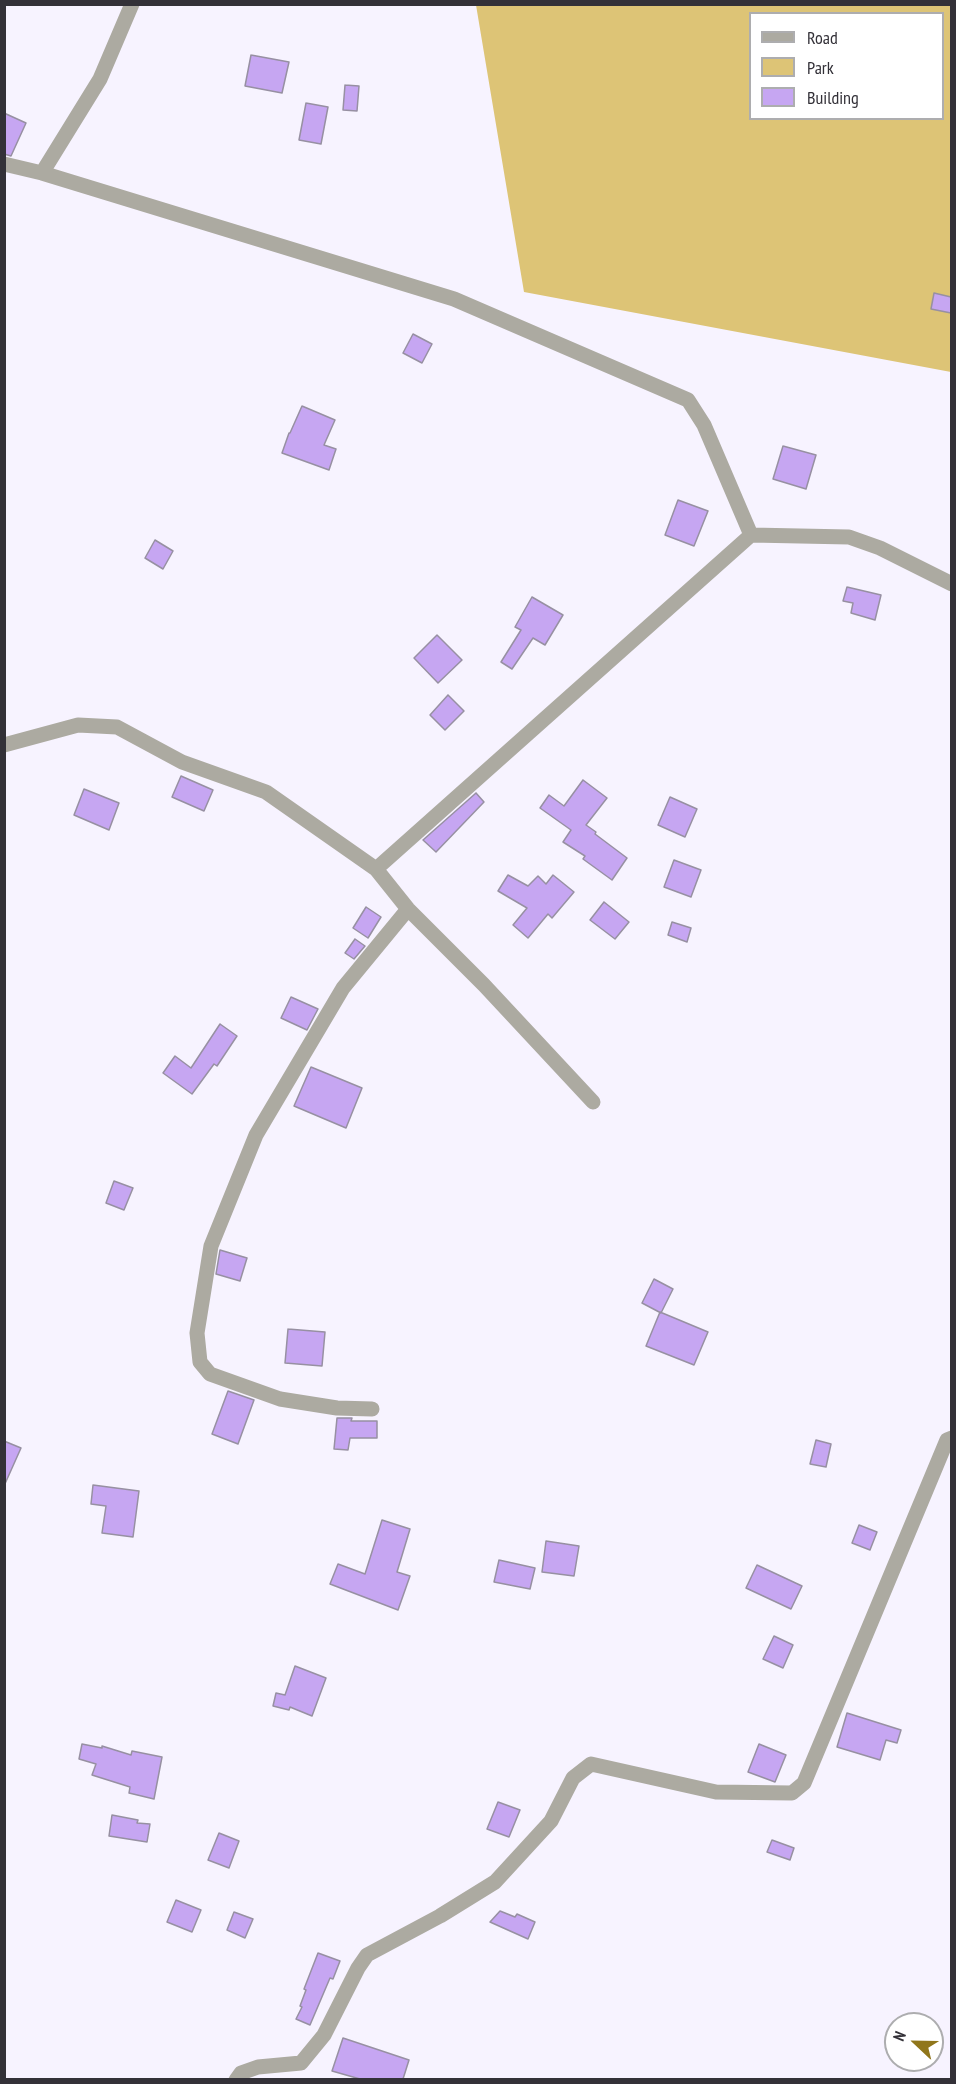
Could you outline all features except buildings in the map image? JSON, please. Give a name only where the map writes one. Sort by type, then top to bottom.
[{"type":"street","points":[[42,173],[100,79],[132,4]]},
{"type":"street","points":[[4,164],[42,173],[454,299],[688,400],[704,425],[751,535]]},
{"type":"street","points":[[376,869],[751,535],[849,537],[880,548],[951,584]]},
{"type":"street","points":[[4,746],[78,725],[117,727],[182,762],[266,792],[376,869],[408,909],[484,985],[593,1102]]},
{"type":"street","points":[[372,1409],[337,1408],[280,1399],[210,1374],[200,1362],[197,1333],[211,1246],[256,1135],[343,988],[408,909]]},
{"type":"street","points":[[236,2079],[241,2073],[258,2067],[301,2063],[324,2034],[366,1955],[440,1916],[495,1882],[551,1821],[573,1778],[591,1764],[716,1792],[792,1793],[804,1784],[947,1440],[951,1438]]},
{"type":"green space","points":[[476,5],[951,5],[951,372],[524,292]]}]
